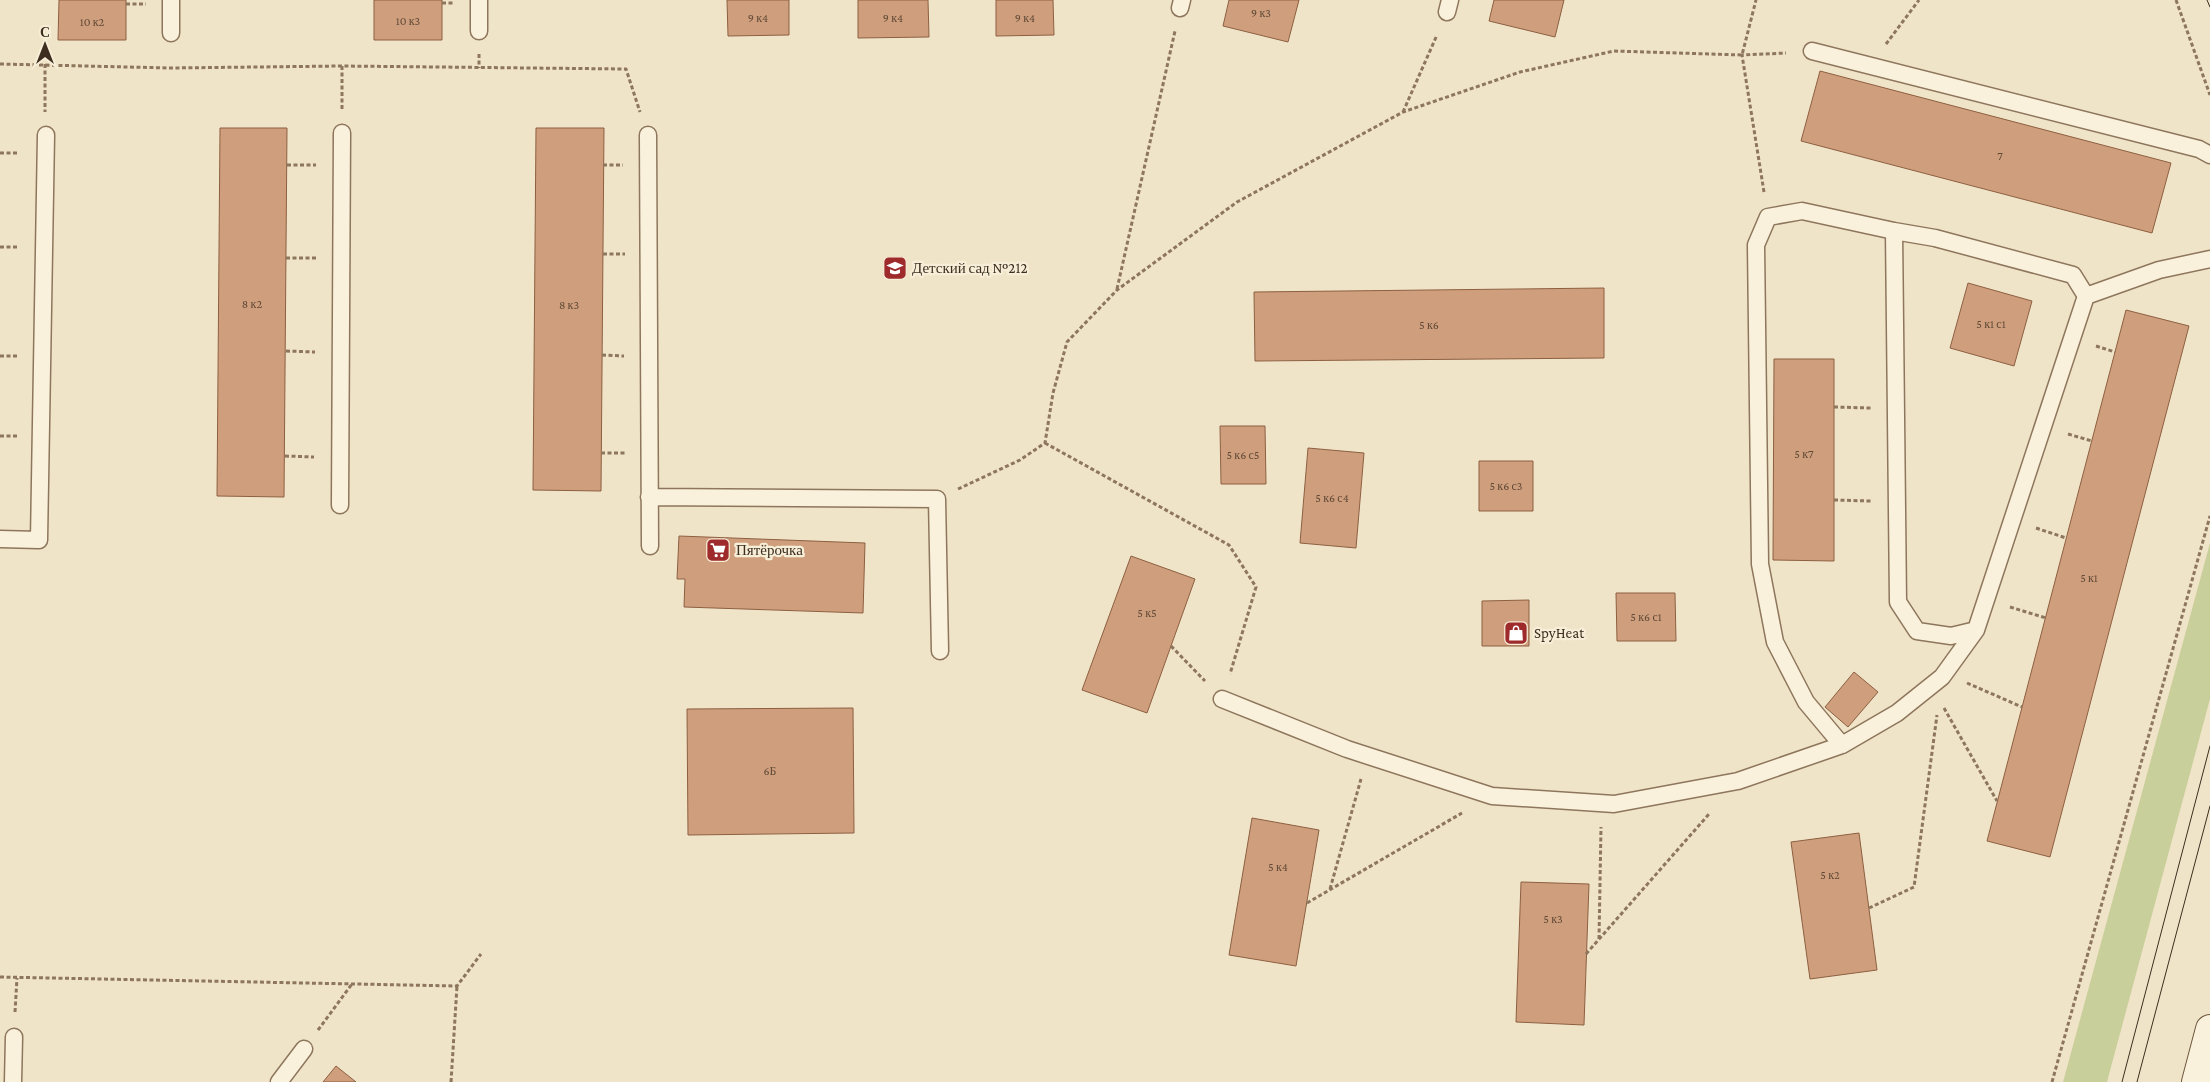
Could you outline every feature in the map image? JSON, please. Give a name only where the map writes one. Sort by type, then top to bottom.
[{"type":"street","points":[[2196,1082],[2208,1044]]},
{"type":"lane","points":[[170,0],[170,33]]},
{"type":"lane","points":[[479,0],[479,31]]},
{"type":"lane","points":[[1812,51],[2199,149],[2210,155]]},
{"type":"lane","points":[[340,505],[342,133]]},
{"type":"lane","points":[[0,539],[39,540],[46,135]]},
{"type":"lane","points":[[648,135],[650,546]]},
{"type":"lane","points":[[1222,699],[1347,749],[1492,796],[1614,804],[1738,781],[1842,745],[1897,713],[1943,675],[1976,630],[2086,296],[2073,275],[1935,238],[1802,211],[1768,217],[1756,245],[1760,564],[1776,642],[1806,702],[1842,745]]},
{"type":"lane","points":[[1894,231],[1898,602],[1917,631],[1951,636],[1976,630]]},
{"type":"lane","points":[[2086,296],[2159,270],[2210,259]]},
{"type":"lane","points":[[649,498],[937,499],[940,651]]},
{"type":"lane","points":[[13,1082],[14,1037]]},
{"type":"lane","points":[[279,1082],[304,1049]]},
{"type":"path","points":[[1756,0],[1742,55],[1768,217]]},
{"type":"path","points":[[1870,66],[1918,0]]},
{"type":"path","points":[[2176,0],[2210,95]]},
{"type":"path","points":[[1117,290],[1181,4]]},
{"type":"path","points":[[1403,112],[1448,6]]},
{"type":"path","points":[[937,499],[1020,460],[1045,443],[1053,393],[1067,342],[1117,290],[1237,202],[1403,112],[1520,72],[1614,51],[1742,55],[1812,51]]},
{"type":"path","points":[[0,64],[170,68],[342,66],[626,69],[648,135]]},
{"type":"path","points":[[45,64],[46,135]]},
{"type":"path","points":[[342,66],[342,133]]},
{"type":"path","points":[[1834,408],[1896,409]]},
{"type":"path","points":[[1045,443],[1230,545],[1256,587],[1222,699],[1171,646]]},
{"type":"path","points":[[1834,500],[1896,502]]},
{"type":"path","points":[[2052,1082],[2210,516]]},
{"type":"path","points":[[2012,521],[2066,538]]},
{"type":"path","points":[[1986,600],[2046,618]]},
{"type":"path","points":[[1869,908],[1914,887],[1943,675],[2022,707]]},
{"type":"path","points":[[1939,699],[1997,801]]},
{"type":"path","points":[[1330,889],[1368,755]]},
{"type":"path","points":[[1586,954],[1738,781]]},
{"type":"path","points":[[1307,903],[1492,796]]},
{"type":"path","points":[[1599,939],[1601,803]]},
{"type":"path","points":[[451,1082],[457,986],[481,954]]},
{"type":"path","points":[[0,977],[457,986]]},
{"type":"path","points":[[14,1037],[17,978]]},
{"type":"path","points":[[304,1049],[352,984]]},
{"type":"green space","points":[[2210,543],[2210,699],[2107,1082],[2063,1082]]},
{"type":"building","points":[[59,0],[126,0],[126,40],[58,40]]},
{"type":"building","points":[[374,0],[442,0],[442,40],[374,40]]},
{"type":"building","points":[[727,0],[789,0],[789,35],[728,36]]},
{"type":"building","points":[[858,0],[928,0],[929,37],[858,38]]},
{"type":"building","points":[[996,0],[1053,0],[1054,35],[996,36]]},
{"type":"building","points":[[1229,0],[1299,0],[1288,42],[1223,26]]},
{"type":"building","points":[[1494,0],[1564,0],[1555,37],[1489,21]]},
{"type":"building","points":[[1820,71],[2171,163],[2152,233],[1801,141]]},
{"type":"building","points":[[220,128],[287,128],[284,497],[217,496]]},
{"type":"building","points":[[536,128],[604,128],[601,491],[533,490]]},
{"type":"building","points":[[1968,283],[2032,301],[2014,366],[1950,348]]},
{"type":"building","points":[[1604,288],[1604,358],[1255,361],[1254,292]]},
{"type":"building","points":[[2126,310],[2189,326],[2050,857],[1987,841]]},
{"type":"building","points":[[1774,359],[1834,359],[1834,561],[1773,560]]},
{"type":"building","points":[[1220,426],[1265,426],[1266,484],[1221,484]]},
{"type":"building","points":[[1308,448],[1364,453],[1356,548],[1300,543]]},
{"type":"building","points":[[1479,461],[1533,461],[1533,511],[1479,511]]},
{"type":"building","points":[[679,536],[865,543],[863,613],[684,607],[685,579],[677,579]]},
{"type":"building","points":[[1131,556],[1195,579],[1147,713],[1082,690]]},
{"type":"building","points":[[1616,593],[1675,593],[1676,641],[1617,641]]},
{"type":"building","points":[[1529,600],[1529,646],[1482,646],[1482,601]]},
{"type":"building","points":[[1854,672],[1878,692],[1848,727],[1825,707]]},
{"type":"building","points":[[853,708],[854,833],[688,835],[687,709]]},
{"type":"building","points":[[1252,818],[1319,830],[1296,966],[1229,955]]},
{"type":"building","points":[[1859,833],[1877,970],[1810,979],[1791,842]]},
{"type":"building","points":[[1521,882],[1589,884],[1584,1025],[1516,1022]]},
{"type":"building","points":[[336,1066],[356,1082],[323,1082]]},
{"type":"tram line","points":[[2207,0],[2210,7]]},
{"type":"tram line","points":[[2122,1082],[2210,746]]},
{"type":"tram line","points":[[2137,1082],[2210,806]]},
{"type":"place","name":"Детский сад №212","points":[[895,268]]},
{"type":"place","name":"Пятёрочка","points":[[718,550]]},
{"type":"place","name":"SpyHeat","points":[[1516,633]]}]
